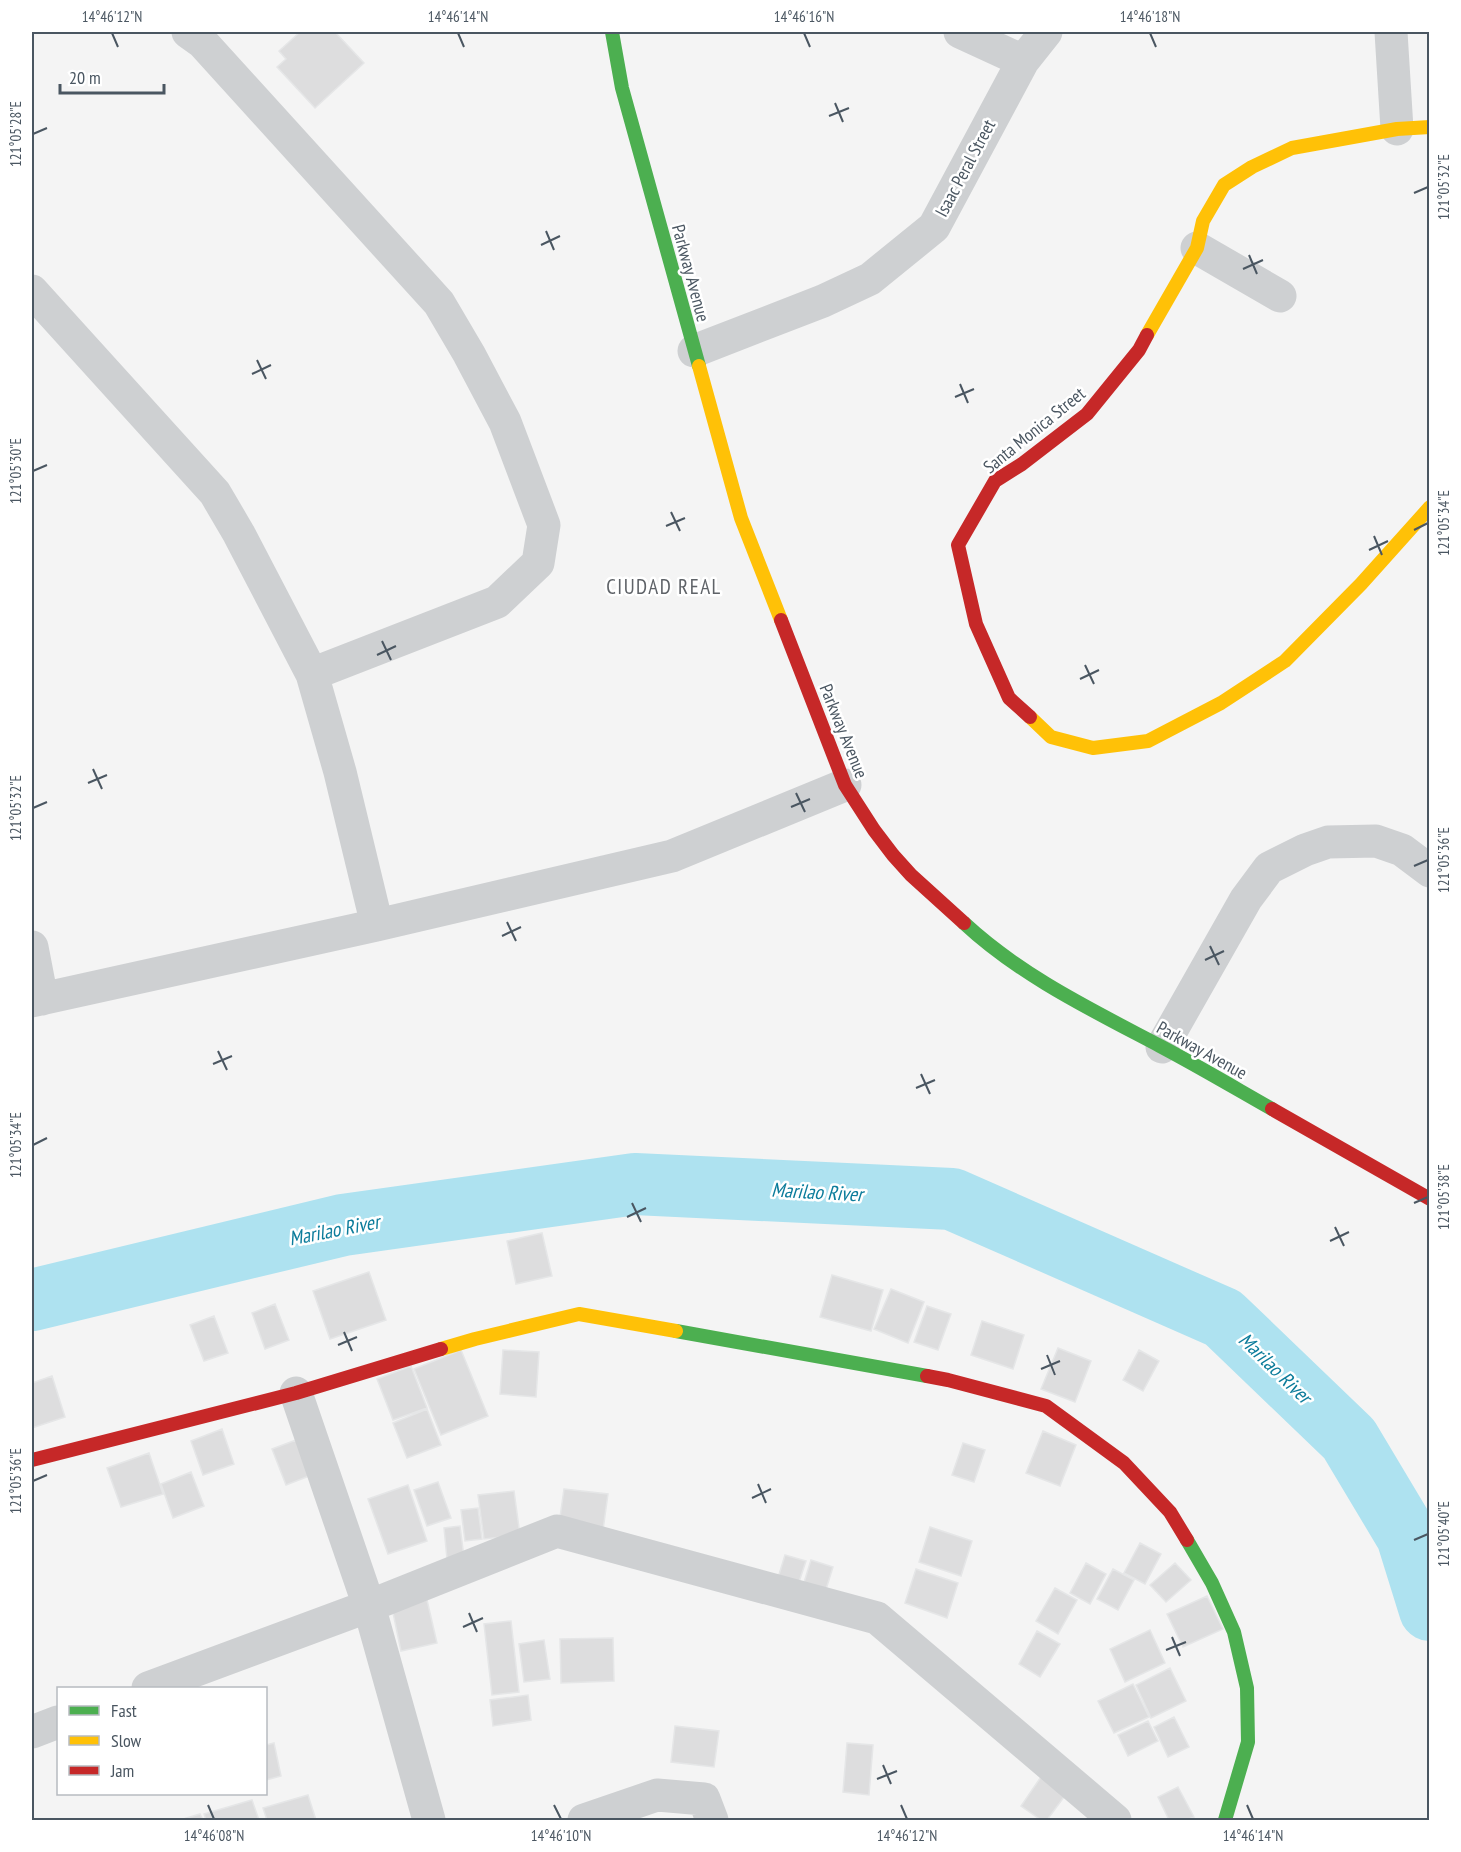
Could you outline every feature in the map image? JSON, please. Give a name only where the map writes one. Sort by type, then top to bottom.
[{"type":"street","points":[[188,32],[202,42],[438,303],[469,354],[505,422],[544,525],[538,563],[497,602],[312,674]]},
{"type":"street","name":"Parkway Avenue","points":[[612,32],[622,88],[741,518],[845,785],[874,830],[911,875],[981,939],[1063,995],[1162,1047],[1430,1199]]},
{"type":"street","points":[[960,32],[1023,62]]},
{"type":"street","name":"Isaac Peral Street","points":[[694,351],[823,301],[870,279],[934,227],[1023,62],[1046,32]]},
{"type":"street","points":[[1391,32],[1397,129]]},
{"type":"street","name":"Santa Monica Street","points":[[1430,127],[1397,129],[1292,148],[1252,167],[1224,185],[1203,220],[1197,248],[1139,350],[1087,414],[1031,458],[995,481],[958,545],[975,624],[1010,698],[1051,737],[1093,748],[1148,741],[1221,703],[1285,661],[1361,584],[1430,507]]},
{"type":"street","points":[[1197,248],[1280,296]]},
{"type":"street","points":[[32,291],[215,493],[240,534],[312,674],[340,772],[377,925]]},
{"type":"street","points":[[32,947],[37,1000],[377,925],[672,856],[845,785]]},
{"type":"street","points":[[1162,1047],[1246,898],[1269,868],[1305,850],[1328,842],[1376,841],[1402,850],[1430,870]]},
{"type":"street","points":[[32,1460],[296,1393],[475,1340],[579,1314],[948,1380],[1046,1406],[1124,1463],[1170,1512],[1212,1583],[1234,1632],[1247,1688],[1248,1742],[1225,1821]]},
{"type":"street","points":[[296,1393],[369,1606],[429,1821]]},
{"type":"street","points":[[153,1687],[369,1606],[557,1531],[877,1618],[1115,1821]]},
{"type":"street","points":[[32,1732],[57,1722]]},
{"type":"street","points":[[584,1821],[657,1795],[704,1799],[712,1821]]},
{"type":"building","points":[[300,32],[335,32],[364,63],[315,108],[277,67],[286,59],[279,51]]},
{"type":"building","points":[[542,1233],[552,1276],[516,1284],[507,1241]]},
{"type":"building","points":[[369,1272],[386,1320],[330,1339],[313,1291]]},
{"type":"building","points":[[832,1275],[883,1290],[871,1331],[820,1317]]},
{"type":"building","points":[[891,1289],[924,1302],[908,1343],[874,1329]]},
{"type":"building","points":[[275,1304],[289,1340],[265,1349],[252,1313]]},
{"type":"building","points":[[927,1306],[951,1314],[938,1350],[914,1342]]},
{"type":"building","points":[[214,1316],[228,1353],[204,1361],[190,1325]]},
{"type":"building","points":[[982,1321],[1024,1335],[1013,1369],[971,1355]]},
{"type":"building","points":[[1058,1348],[1091,1361],[1075,1402],[1041,1389]]},
{"type":"building","points":[[461,1350],[488,1416],[441,1435],[414,1369]]},
{"type":"building","points":[[503,1350],[539,1352],[536,1397],[500,1394]]},
{"type":"building","points":[[1139,1350],[1159,1361],[1143,1391],[1123,1380]]},
{"type":"building","points":[[411,1366],[427,1408],[393,1420],[377,1379]]},
{"type":"building","points":[[52,1376],[65,1417],[32,1428],[32,1383]]},
{"type":"building","points":[[427,1409],[441,1445],[407,1458],[393,1423]]},
{"type":"building","points":[[222,1429],[234,1464],[203,1475],[191,1441]]},
{"type":"building","points":[[1043,1431],[1076,1445],[1060,1486],[1026,1473]]},
{"type":"building","points":[[296,1440],[309,1476],[286,1485],[272,1449]]},
{"type":"building","points":[[963,1443],[985,1450],[974,1482],[952,1475]]},
{"type":"building","points":[[149,1453],[163,1494],[121,1507],[107,1468]]},
{"type":"building","points":[[191,1472],[204,1506],[173,1518],[161,1484]]},
{"type":"building","points":[[438,1482],[451,1518],[427,1526],[414,1490]]},
{"type":"building","points":[[408,1485],[427,1541],[388,1554],[368,1499]]},
{"type":"building","points":[[564,1489],[608,1494],[603,1530],[559,1524]]},
{"type":"building","points":[[514,1491],[520,1535],[484,1539],[478,1495]]},
{"type":"building","points":[[478,1508],[482,1539],[465,1541],[461,1510]]},
{"type":"building","points":[[460,1526],[464,1557],[447,1559],[444,1528]]},
{"type":"building","points":[[930,1527],[972,1541],[961,1576],[919,1562]]},
{"type":"building","points":[[1140,1543],[1161,1554],[1145,1584],[1124,1573]]},
{"type":"building","points":[[785,1555],[806,1561],[797,1588],[777,1581]]},
{"type":"building","points":[[811,1560],[833,1567],[823,1599],[801,1592]]},
{"type":"building","points":[[1086,1563],[1106,1574],[1090,1604],[1070,1593]]},
{"type":"building","points":[[1175,1563],[1191,1580],[1166,1602],[1150,1585]]},
{"type":"building","points":[[916,1569],[958,1583],[947,1618],[905,1603]]},
{"type":"building","points":[[1113,1569],[1134,1580],[1118,1610],[1097,1599]]},
{"type":"building","points":[[1055,1588],[1077,1600],[1058,1634],[1036,1621]]},
{"type":"building","points":[[1207,1596],[1223,1629],[1183,1647],[1167,1614]]},
{"type":"building","points":[[427,1600],[437,1643],[401,1651],[392,1608]]},
{"type":"building","points":[[511,1621],[519,1692],[492,1695],[484,1624]]},
{"type":"building","points":[[1150,1630],[1165,1663],[1125,1682],[1110,1649]]},
{"type":"building","points":[[1037,1631],[1060,1644],[1040,1677],[1019,1664]]},
{"type":"building","points":[[613,1638],[614,1681],[561,1683],[560,1639]]},
{"type":"building","points":[[544,1640],[550,1679],[524,1682],[519,1644]]},
{"type":"building","points":[[1170,1668],[1186,1701],[1151,1718],[1136,1685]]},
{"type":"building","points":[[1133,1684],[1149,1717],[1114,1733],[1098,1701]]},
{"type":"building","points":[[528,1695],[531,1720],[493,1726],[490,1700]]},
{"type":"building","points":[[1174,1717],[1189,1747],[1168,1757],[1154,1727]]},
{"type":"building","points":[[1148,1721],[1158,1741],[1128,1756],[1118,1735]]},
{"type":"building","points":[[675,1726],[719,1731],[714,1767],[671,1762]]},
{"type":"building","points":[[274,1743],[281,1776],[267,1780],[267,1745]]},
{"type":"building","points":[[847,1743],[873,1745],[869,1795],[843,1792]]},
{"type":"building","points":[[1045,1771],[1070,1789],[1047,1820],[1041,1820],[1021,1806]]},
{"type":"building","points":[[1178,1787],[1194,1817],[1186,1820],[1169,1820],[1158,1797]]},
{"type":"building","points":[[308,1795],[316,1820],[267,1820],[263,1808]]},
{"type":"building","points":[[252,1800],[259,1820],[206,1820],[204,1814]]},
{"type":"building","points":[[200,1814],[203,1820],[180,1820]]},
{"type":"waterway","name":"Marilao River","points":[[32,1300],[343,1225],[635,1184],[952,1199],[1223,1318],[1349,1439],[1407,1536],[1430,1610]]},
{"type":"waterway","points":[[1407,1536],[1430,1533]]},
{"type":"traffic: fast","points":[[612,32],[622,88],[699,366]]},
{"type":"traffic: fast","points":[[964,923],[1009,960],[1033,976],[1272,1109]]},
{"type":"traffic: fast","points":[[676,1331],[927,1376]]},
{"type":"traffic: fast","points":[[1187,1540],[1212,1583],[1234,1632],[1247,1688],[1248,1742],[1225,1820]]},
{"type":"traffic: slow","points":[[1147,335],[1197,248],[1203,221],[1224,185],[1252,167],[1292,148],[1397,129],[1430,127]]},
{"type":"traffic: slow","points":[[699,366],[741,518],[781,620]]},
{"type":"traffic: slow","points":[[1030,717],[1051,737],[1093,748],[1148,741],[1221,703],[1285,661],[1361,584],[1430,507]]},
{"type":"traffic: slow","points":[[441,1349],[579,1314],[676,1331]]},
{"type":"traffic: jam","points":[[1030,717],[1009,698],[976,624],[958,545],[995,481],[1022,464],[1087,414],[1139,350],[1147,335]]},
{"type":"traffic: jam","points":[[781,620],[845,785],[893,855],[911,875],[964,923]]},
{"type":"traffic: jam","points":[[1272,1109],[1430,1199]]},
{"type":"traffic: jam","points":[[32,1460],[296,1393],[441,1349]]},
{"type":"traffic: jam","points":[[927,1376],[1046,1406],[1124,1463],[1170,1512],[1187,1540]]},
{"type":"district","name":"CIUDAD REAL","points":[[664,586]]}]
